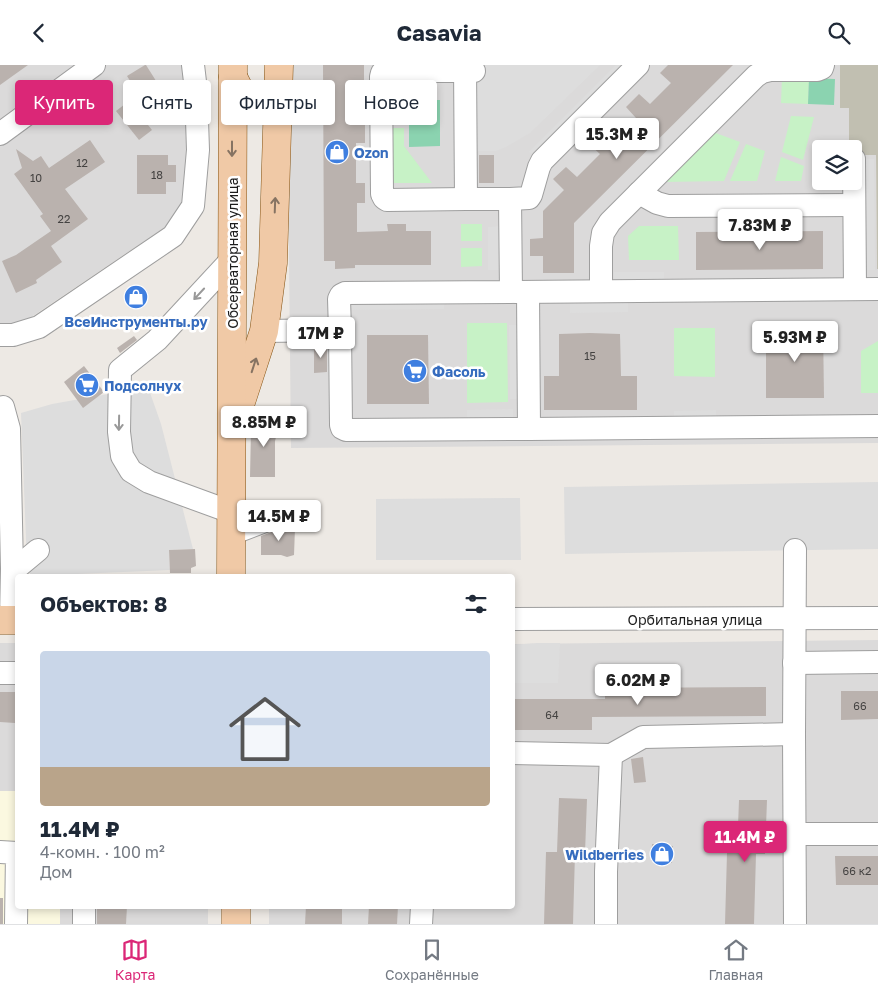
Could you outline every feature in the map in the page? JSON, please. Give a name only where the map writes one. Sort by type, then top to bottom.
[{"type":"main road","name":"Обсерваторная улица","points":[[279,65],[279,80]]},
{"type":"main road","name":"Обсерваторная улица","points":[[231,574],[233,71]]},
{"type":"main road","name":"Обсерваторная улица","points":[[232,428],[264,331],[273,263],[278,125]]},
{"type":"main road","points":[[236,909],[236,924]]},
{"type":"street","points":[[0,134],[94,65]]},
{"type":"street","points":[[0,335],[13,335],[39,327],[172,236],[192,206],[198,150],[196,90],[193,65]]},
{"type":"street","points":[[466,199],[468,69],[387,71],[382,73],[382,194],[384,198],[387,200],[510,199],[529,198],[542,161],[638,65]]},
{"type":"street","points":[[601,291],[601,246],[603,233],[610,222],[762,72],[770,70],[817,70],[824,65]]},
{"type":"street","points":[[854,190],[855,289]]},
{"type":"street","points":[[639,193],[657,203],[668,206],[854,205]]},
{"type":"street","points":[[510,199],[520,292],[529,429]]},
{"type":"street","points":[[232,259],[157,340],[120,370],[118,432],[122,456],[131,471],[149,483],[231,523],[282,514]]},
{"type":"street","points":[[878,289],[345,293],[341,295],[340,299],[340,425],[342,429],[346,430],[878,426]]},
{"type":"street","points":[[264,331],[340,330]]},
{"type":"street","points":[[2,407],[9,429],[12,569],[9,620]]},
{"type":"street","points":[[12,569],[38,550]]},
{"type":"street","points":[[795,550],[795,924]]},
{"type":"street","name":"Орбитальная улица","points":[[515,619],[878,618]]},
{"type":"street","points":[[794,663],[878,662]]},
{"type":"street","points":[[0,673],[15,673]]},
{"type":"street","points":[[515,753],[611,755],[643,737],[794,735]]},
{"type":"street","points":[[606,924],[606,872],[611,755]]},
{"type":"street","points":[[795,834],[878,833]]},
{"type":"street","points":[[0,853],[15,853]]},
{"type":"street","points":[[16,909],[16,924]]},
{"type":"street","points":[[84,909],[84,924]]},
{"type":"street","points":[[421,924],[422,909]]},
{"type":"shaded area","points":[[0,65],[193,65],[193,80],[123,80],[123,125],[191,125],[189,211],[21,324],[0,324]]},
{"type":"shaded area","points":[[287,65],[840,65],[840,108],[849,108],[849,140],[812,140],[812,190],[862,190],[862,155],[876,155],[878,443],[291,448],[288,125],[335,125],[335,80],[287,80]]},
{"type":"shaded area","points":[[473,65],[600,65],[530,133],[496,151],[474,151]]},
{"type":"shaded area","points":[[616,65],[631,65],[537,159],[529,152]]},
{"type":"shaded area","points":[[840,65],[878,65],[878,269],[876,155],[862,155],[862,140],[849,140],[849,108],[840,108]]},
{"type":"shaded area","points":[[862,159],[874,159],[875,270],[862,270]]},
{"type":"shaded area","points":[[500,226],[500,270],[488,270],[488,227]]},
{"type":"shaded area","points":[[614,272],[664,272],[664,283],[614,283]]},
{"type":"shaded area","points":[[348,298],[444,298],[444,309],[349,310]]},
{"type":"shaded area","points":[[570,301],[628,301],[628,312],[570,313]]},
{"type":"shaded area","points":[[509,325],[522,325],[523,399],[510,399]]},
{"type":"shaded area","points":[[148,387],[161,424],[193,549],[169,550],[170,570],[30,574],[27,564],[21,413],[52,404]]},
{"type":"shaded area","points":[[513,409],[513,421],[467,421],[467,410]]},
{"type":"shaded area","points":[[716,410],[716,422],[674,422],[674,411]]},
{"type":"shaded area","points":[[878,482],[878,549],[565,554],[564,487]]},
{"type":"shaded area","points":[[520,498],[521,560],[376,560],[376,499]]},
{"type":"shaded area","points":[[878,640],[878,924],[269,924],[269,909],[515,909],[515,644]]},
{"type":"shaded area","points":[[0,643],[15,643],[15,909],[208,909],[208,924],[0,924]]},
{"type":"shaded area","points":[[560,643],[558,683],[515,683],[515,645]]},
{"type":"shaded area","points":[[0,791],[15,791],[15,909],[60,909],[60,924],[0,924]]},
{"type":"green space","points":[[782,77],[809,78],[808,104],[781,103]]},
{"type":"green space","points":[[809,78],[835,79],[834,105],[808,104]]},
{"type":"green space","points":[[437,100],[440,100],[440,146],[409,147],[409,125],[437,125]]},
{"type":"green space","points":[[791,116],[814,117],[803,160],[782,152]]},
{"type":"green space","points":[[388,128],[404,128],[404,146],[432,183],[388,183]]},
{"type":"green space","points":[[713,132],[740,142],[724,181],[663,182]]},
{"type":"green space","points":[[746,144],[765,151],[757,181],[730,181]]},
{"type":"green space","points":[[781,157],[804,166],[801,181],[775,181]]},
{"type":"green space","points":[[461,224],[482,224],[482,241],[461,241]]},
{"type":"green space","points":[[639,226],[678,226],[679,260],[629,260],[628,236]]},
{"type":"green space","points":[[461,248],[482,248],[482,266],[461,267]]},
{"type":"green space","points":[[467,323],[507,323],[508,402],[467,403]]},
{"type":"green space","points":[[674,328],[715,328],[715,377],[674,376]]},
{"type":"green space","points":[[878,341],[878,393],[861,393],[861,351]]},
{"type":"building","points":[[0,65],[28,65],[0,85]]},
{"type":"building","points":[[146,65],[155,80],[130,80],[127,76]]},
{"type":"building","points":[[323,65],[364,65],[364,80],[345,80],[345,125],[365,125],[365,143],[356,143],[356,183],[365,183],[365,203],[357,203],[357,232],[388,231],[387,224],[406,224],[406,231],[431,231],[431,265],[355,265],[355,268],[335,269],[335,261],[324,261],[323,125],[335,125],[335,80],[323,80]]},
{"type":"building","points":[[668,65],[733,65],[574,223],[574,273],[543,273],[543,256],[530,256],[530,239],[543,238],[543,211],[564,190],[553,179],[566,167],[577,177],[600,154],[589,144],[602,131],[613,141],[636,118],[626,107],[639,94],[650,104],[671,83],[660,73]]},
{"type":"building","points":[[123,106],[123,120],[116,111]]},
{"type":"building","points":[[127,125],[148,125],[152,130],[139,140]]},
{"type":"building","points":[[90,140],[105,162],[65,189],[88,219],[51,246],[62,262],[36,280],[37,283],[16,293],[2,261],[16,255],[51,231],[40,216],[43,214],[14,174],[22,168],[16,149],[33,161],[41,156],[49,168]]},
{"type":"building","points":[[137,155],[168,155],[168,165],[176,165],[176,182],[166,182],[166,194],[137,194]]},
{"type":"building","points":[[479,155],[494,155],[494,183],[479,183]]},
{"type":"building","points":[[823,231],[823,269],[696,270],[696,232]]},
{"type":"building","points":[[766,327],[823,327],[824,398],[766,398]]},
{"type":"building","points":[[559,334],[620,334],[621,376],[637,376],[637,410],[544,410],[544,376],[559,376]]},
{"type":"building","points":[[367,335],[428,335],[429,404],[367,404]]},
{"type":"building","points":[[134,336],[137,340],[120,353],[117,348]]},
{"type":"building","points":[[327,345],[327,372],[314,373],[314,346]]},
{"type":"building","points":[[84,366],[104,392],[83,408],[64,382]]},
{"type":"building","points":[[282,414],[275,441],[275,477],[250,477],[251,429],[258,429],[258,423]]},
{"type":"building","points":[[290,525],[295,528],[294,555],[287,557],[281,555],[261,555],[261,536]]},
{"type":"building","points":[[195,549],[196,566],[191,568],[191,573],[170,573],[169,550]]},
{"type":"building","points":[[766,687],[766,716],[592,717],[592,730],[515,730],[515,699],[605,699],[605,688]]},
{"type":"building","points":[[841,691],[878,691],[878,719],[841,720]]},
{"type":"building","points":[[0,692],[15,692],[15,723],[0,722]]},
{"type":"building","points":[[643,757],[646,782],[634,783],[631,759]]},
{"type":"building","points":[[559,798],[587,799],[585,853],[575,853],[573,924],[544,924],[546,852],[557,852]]},
{"type":"building","points":[[739,800],[767,800],[765,854],[756,854],[754,924],[725,924],[727,853],[737,853]]},
{"type":"building","name":"Wildberries","points":[[652,844],[673,846],[672,863],[651,861]]},
{"type":"building","points":[[835,856],[878,856],[878,885],[836,885]]},
{"type":"building","points":[[0,898],[3,898],[3,924],[0,924]]},
{"type":"building","points":[[97,909],[127,909],[126,924],[97,924]]},
{"type":"building","points":[[306,909],[342,909],[342,924],[305,924]]},
{"type":"building","points":[[369,909],[398,909],[397,924],[368,924]]},
{"type":"place","name":"Ozon","points":[[337,152]]},
{"type":"place","name":"ВсеИнструменты.ру","points":[[136,297]]},
{"type":"place","name":"Фасоль","points":[[415,371]]},
{"type":"place","name":"Подсолнух","points":[[87,385]]},
{"type":"place","name":"Wildberries","points":[[662,854]]}]
